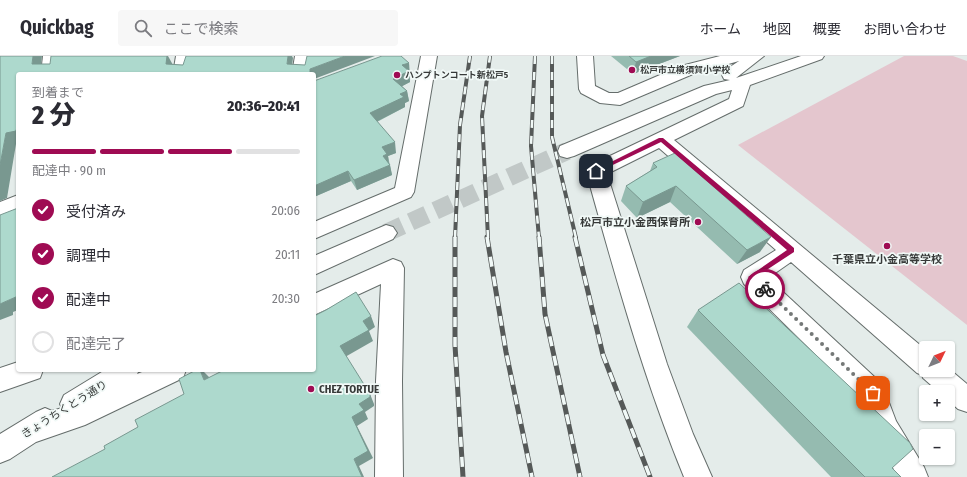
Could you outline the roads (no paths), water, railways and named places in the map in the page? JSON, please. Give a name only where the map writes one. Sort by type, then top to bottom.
[{"type":"street","points":[[49,72],[51,56]]},
{"type":"street","points":[[181,72],[184,56]]},
{"type":"street","points":[[300,72],[303,56]]},
{"type":"street","points":[[316,230],[404,192],[414,132],[430,56]]},
{"type":"street","points":[[585,56],[587,89],[606,99],[620,99],[687,70],[738,56]]},
{"type":"street","points":[[710,90],[756,56]]},
{"type":"street","points":[[567,151],[710,90],[743,82],[816,56]]},
{"type":"street","points":[[698,477],[647,347],[596,171],[736,102],[743,82]]},
{"type":"street","points":[[661,139],[919,359]]},
{"type":"street","points":[[0,210],[16,204]]},
{"type":"street","points":[[316,265],[386,233]]},
{"type":"street","points":[[792,250],[752,277],[873,393],[886,428],[914,477]]},
{"type":"street","points":[[316,304],[393,268],[389,381],[389,477]]},
{"type":"street","points":[[0,371],[16,362]]},
{"type":"street","points":[[0,380],[25,372]]},
{"type":"street","name":"きょうちくとう通り","points":[[0,449],[125,372]]},
{"type":"street","points":[[32,430],[76,416],[170,372]]},
{"type":"street","points":[[940,377],[967,400]]},
{"type":"tunnel","points":[[386,233],[567,151]]},
{"type":"railway","points":[[455,238],[460,125],[470,56]]},
{"type":"railway","points":[[488,238],[482,116],[490,56]]},
{"type":"railway","points":[[535,56],[531,146],[539,238]]},
{"type":"railway","points":[[552,56],[552,137],[576,238]]},
{"type":"railway","points":[[487,237],[506,352],[532,477]]},
{"type":"railway","points":[[539,237],[545,314],[580,477]]},
{"type":"railway","points":[[575,237],[603,355],[650,477]]},
{"type":"railway","points":[[455,238],[455,345],[463,477]]},
{"type":"place","name":"松戸市立横須賀小学校","points":[[632,70]]},
{"type":"place","name":"ハンプトンコート新松戸5","points":[[397,75]]},
{"type":"place","name":"松戸市立小金西保育所","points":[[698,222]]},
{"type":"place","name":"千葉県立小金高等学校","points":[[887,246]]},
{"type":"place","name":"CHEZ TORTUE","points":[[311,389]]}]
